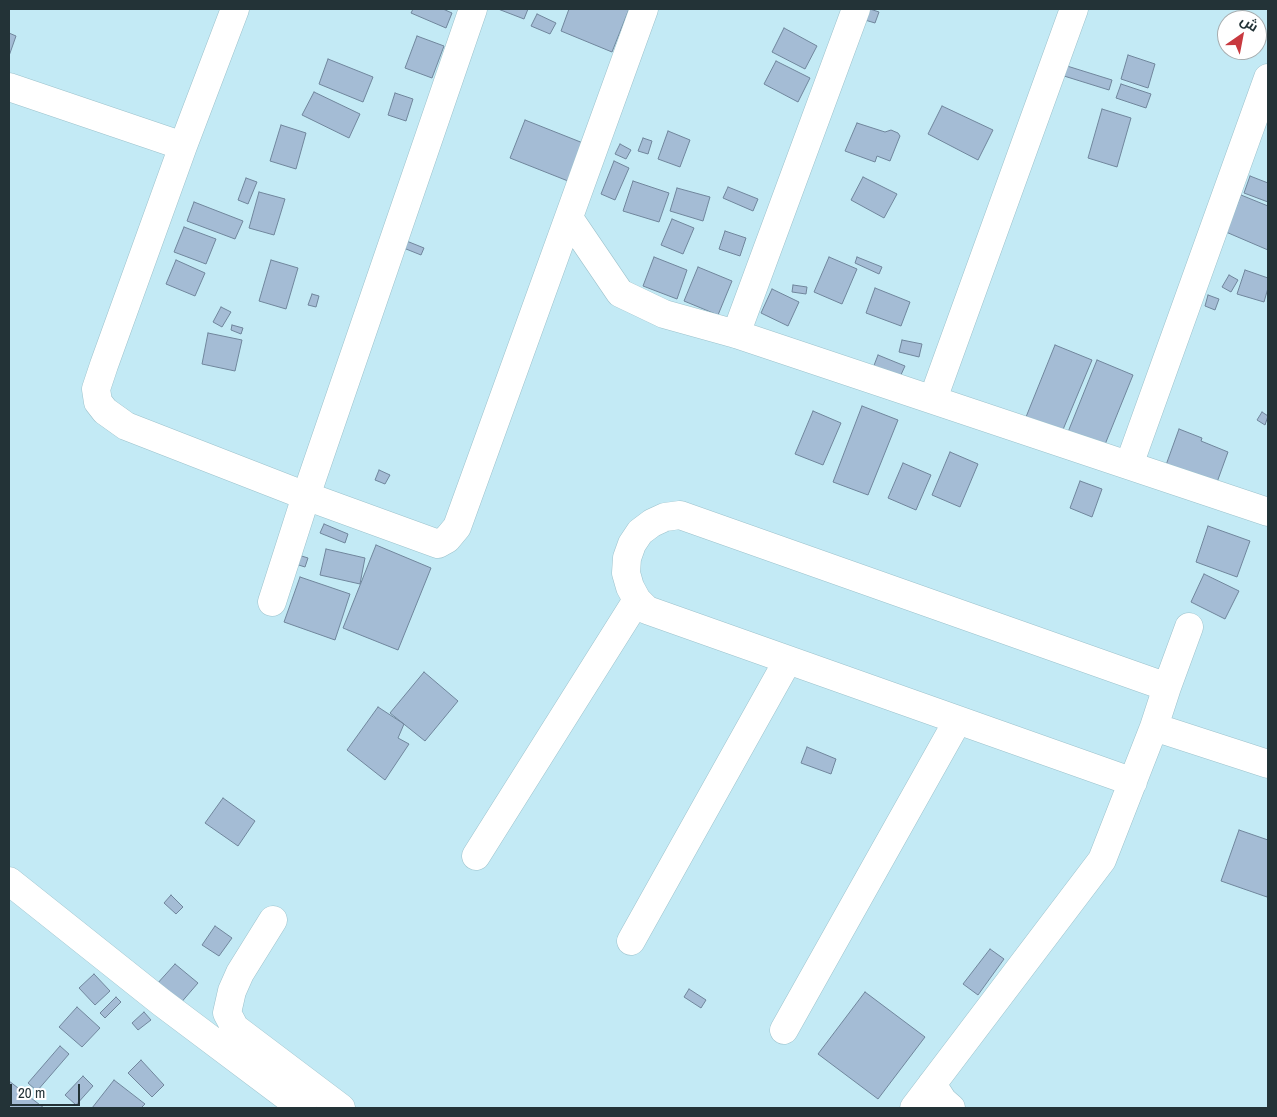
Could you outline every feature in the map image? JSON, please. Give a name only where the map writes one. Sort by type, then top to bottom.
[{"type":"street","points":[[236,9],[183,146],[99,377],[96,389],[98,402],[105,411],[126,426],[306,496],[438,544],[453,534],[457,528],[644,9]]},
{"type":"street","points":[[272,602],[306,496],[473,9]]},
{"type":"street","points":[[736,334],[856,9]]},
{"type":"street","points":[[933,399],[1074,9]]},
{"type":"street","points":[[1129,465],[1268,78]]},
{"type":"street","points":[[9,88],[183,146]]},
{"type":"street","points":[[569,218],[620,293],[664,314],[736,334],[1268,512]]},
{"type":"street","points":[[1133,782],[647,610],[637,600],[630,587],[626,573],[627,558],[632,544],[640,532],[652,523],[665,517],[680,515],[1167,687]]},
{"type":"street","points":[[476,856],[637,600]]},
{"type":"street","points":[[914,1108],[1102,860],[1154,727],[1189,628]]},
{"type":"street","points":[[631,941],[788,660]]},
{"type":"street","points":[[784,1030],[958,720]]},
{"type":"street","points":[[1154,727],[1268,764]]},
{"type":"street","points":[[9,881],[161,1002],[302,1108]]},
{"type":"street","points":[[273,920],[240,973],[232,991],[227,1013],[235,1028],[341,1108]]},
{"type":"street","points":[[932,1084],[943,1101],[952,1108]]},
{"type":"building","points":[[413,9],[443,9],[452,13],[446,28],[411,13]]},
{"type":"building","points":[[498,9],[528,9],[524,19]]},
{"type":"building","points":[[569,9],[629,9],[612,52],[561,31]]},
{"type":"building","points":[[870,9],[879,12],[875,23],[865,20]]},
{"type":"building","points":[[537,14],[556,23],[550,34],[531,26]]},
{"type":"building","points":[[784,28],[817,46],[805,69],[772,52]]},
{"type":"building","points":[[9,33],[16,36],[9,56]]},
{"type":"building","points":[[417,36],[444,46],[432,78],[405,68]]},
{"type":"building","points":[[1128,55],[1155,64],[1148,88],[1121,79]]},
{"type":"building","points":[[328,59],[373,77],[363,102],[319,84]]},
{"type":"building","points":[[776,61],[810,78],[798,102],[764,84]]},
{"type":"building","points":[[1067,66],[1112,80],[1109,90],[1064,76]]},
{"type":"building","points":[[1121,84],[1151,94],[1146,108],[1116,98]]},
{"type":"building","points":[[314,92],[360,114],[349,138],[302,115]]},
{"type":"building","points":[[395,93],[413,99],[406,121],[388,115]]},
{"type":"building","points":[[942,106],[993,130],[978,160],[928,134]]},
{"type":"building","points":[[1102,109],[1131,118],[1117,167],[1088,158]]},
{"type":"building","points":[[525,120],[583,143],[568,181],[510,158]]},
{"type":"building","points":[[857,123],[885,132],[891,130],[898,133],[900,136],[890,161],[877,156],[875,162],[845,151]]},
{"type":"building","points":[[281,125],[306,133],[296,169],[270,161]]},
{"type":"building","points":[[668,131],[690,140],[680,167],[658,159]]},
{"type":"building","points":[[643,138],[652,141],[648,154],[638,151]]},
{"type":"building","points":[[620,144],[631,150],[626,159],[615,154]]},
{"type":"building","points":[[614,161],[629,168],[615,200],[601,194]]},
{"type":"building","points":[[1250,176],[1268,183],[1268,202],[1244,193]]},
{"type":"building","points":[[863,177],[897,194],[884,218],[851,200]]},
{"type":"building","points":[[246,178],[257,182],[248,204],[238,200]]},
{"type":"building","points":[[633,181],[669,193],[659,222],[623,211]]},
{"type":"building","points":[[728,187],[758,199],[753,211],[723,198]]},
{"type":"building","points":[[677,188],[710,197],[703,221],[670,211]]},
{"type":"building","points":[[259,192],[285,199],[274,235],[249,228]]},
{"type":"building","points":[[1241,195],[1268,206],[1268,250],[1226,232]]},
{"type":"building","points":[[194,202],[243,221],[235,239],[187,221]]},
{"type":"building","points":[[672,219],[694,228],[683,254],[661,245]]},
{"type":"building","points":[[184,227],[216,239],[206,264],[174,252]]},
{"type":"building","points":[[725,231],[746,238],[740,256],[719,249]]},
{"type":"building","points":[[404,240],[424,248],[421,255],[401,247]]},
{"type":"building","points":[[654,257],[687,270],[677,299],[643,286]]},
{"type":"building","points":[[829,257],[857,269],[842,304],[814,292]]},
{"type":"building","points":[[857,257],[882,267],[879,274],[855,263]]},
{"type":"building","points":[[176,260],[205,273],[195,296],[166,284]]},
{"type":"building","points":[[271,260],[298,268],[286,309],[259,301]]},
{"type":"building","points":[[698,267],[732,281],[718,315],[684,301]]},
{"type":"building","points":[[1245,270],[1268,278],[1268,288],[1264,302],[1237,294]]},
{"type":"building","points":[[1229,275],[1238,280],[1231,292],[1222,287]]},
{"type":"building","points":[[793,285],[807,287],[806,294],[792,292]]},
{"type":"building","points":[[875,288],[910,302],[901,326],[866,313]]},
{"type":"building","points":[[772,289],[799,302],[788,326],[761,313]]},
{"type":"building","points":[[312,294],[319,296],[316,307],[308,305]]},
{"type":"building","points":[[1208,295],[1219,299],[1215,310],[1205,306]]},
{"type":"building","points":[[221,307],[231,312],[222,327],[213,322]]},
{"type":"building","points":[[232,325],[243,328],[241,334],[231,330]]},
{"type":"building","points":[[208,333],[242,340],[235,371],[202,364]]},
{"type":"building","points":[[902,340],[922,344],[919,357],[899,352]]},
{"type":"building","points":[[1055,345],[1092,360],[1062,432],[1026,417]]},
{"type":"building","points":[[878,355],[905,366],[899,379],[873,368]]},
{"type":"building","points":[[1097,360],[1133,375],[1104,447],[1068,432]]},
{"type":"building","points":[[862,406],[898,420],[868,495],[833,482]]},
{"type":"building","points":[[813,411],[841,423],[823,465],[795,454]]},
{"type":"building","points":[[1262,412],[1268,416],[1265,425],[1257,420]]},
{"type":"building","points":[[1179,429],[1202,438],[1201,441],[1228,452],[1216,485],[1166,465]]},
{"type":"building","points":[[950,452],[978,464],[960,507],[932,495]]},
{"type":"building","points":[[903,463],[931,475],[916,510],[888,498]]},
{"type":"building","points":[[379,470],[390,475],[385,484],[375,480]]},
{"type":"building","points":[[1080,481],[1102,489],[1092,517],[1070,508]]},
{"type":"building","points":[[324,524],[348,534],[345,543],[320,533]]},
{"type":"building","points":[[1208,526],[1250,541],[1237,577],[1196,562]]},
{"type":"building","points":[[376,545],[431,568],[398,650],[343,628]]},
{"type":"building","points":[[326,549],[365,558],[360,584],[320,575]]},
{"type":"building","points":[[292,553],[308,558],[305,567],[289,562]]},
{"type":"building","points":[[1204,574],[1239,591],[1225,619],[1191,602]]},
{"type":"building","points":[[300,577],[350,594],[335,640],[284,622]]},
{"type":"building","points":[[424,672],[458,701],[425,741],[390,713]]},
{"type":"building","points":[[378,707],[404,724],[398,738],[409,744],[385,780],[347,750]]},
{"type":"building","points":[[807,747],[836,759],[831,774],[801,763]]},
{"type":"building","points":[[223,798],[255,821],[238,846],[205,823]]},
{"type":"building","points":[[1239,830],[1268,840],[1267,897],[1221,881]]},
{"type":"building","points":[[171,895],[183,907],[176,914],[164,903]]},
{"type":"building","points":[[215,926],[232,938],[219,956],[202,945]]},
{"type":"building","points":[[990,949],[1004,959],[978,995],[963,984]]},
{"type":"building","points":[[175,964],[198,983],[179,1005],[156,985]]},
{"type":"building","points":[[94,974],[110,991],[95,1005],[79,988]]},
{"type":"building","points":[[689,989],[706,1000],[701,1008],[684,997]]},
{"type":"building","points":[[865,992],[925,1037],[878,1099],[818,1054]]},
{"type":"building","points":[[116,997],[121,1002],[105,1018],[100,1013]]},
{"type":"building","points":[[77,1007],[100,1028],[82,1047],[59,1027]]},
{"type":"building","points":[[144,1012],[151,1020],[138,1030],[132,1023]]},
{"type":"building","points":[[60,1046],[69,1054],[37,1091],[28,1083]]},
{"type":"building","points":[[141,1060],[164,1085],[152,1097],[128,1073]]},
{"type":"building","points":[[83,1076],[93,1086],[76,1105],[65,1095]]},
{"type":"building","points":[[114,1080],[145,1104],[141,1108],[92,1108]]},
{"type":"building","points":[[9,1081],[44,1108],[9,1108]]}]
